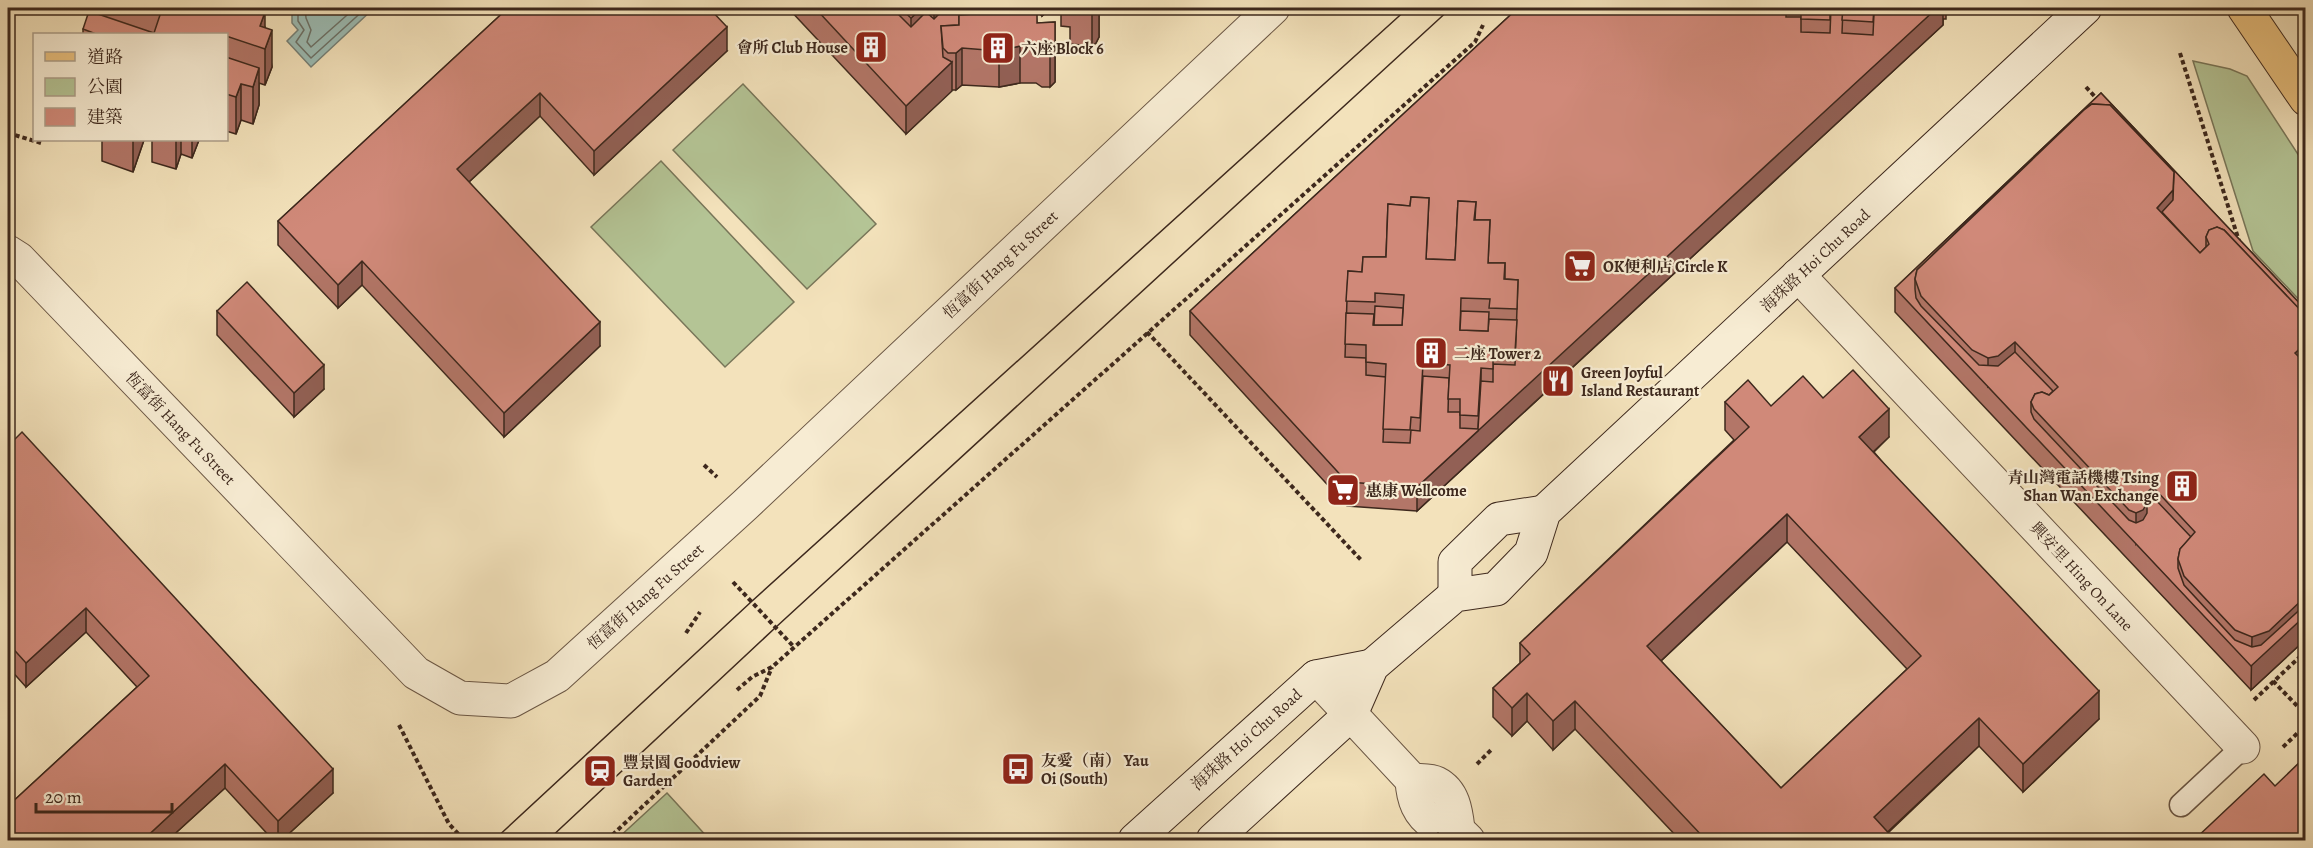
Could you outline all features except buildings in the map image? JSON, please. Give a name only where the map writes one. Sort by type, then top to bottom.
[{"type":"main road","points":[[2244,8],[2306,99]]},
{"type":"street","name":"恆富街 Hang Fu Street","points":[[8,252],[19,259],[416,673],[460,698],[511,701],[557,676],[736,513],[1273,8]]},
{"type":"street","name":"海珠路 Hoi Chu Road","points":[[1213,840],[1351,714],[1372,666],[1455,595],[1496,589],[1531,553],[1544,512],[2085,8]]},
{"type":"street","name":"興安里 Hing On Lane","points":[[1798,275],[2243,747]]},
{"type":"street","points":[[1455,595],[1455,562],[1499,519],[1544,512]]},
{"type":"street","name":"海珠路 Hoi Chu Road","points":[[1135,840],[1316,677],[1372,666]]},
{"type":"street","points":[[1316,677],[1412,780],[1413,801],[1424,814],[1436,826],[1463,835]]},
{"type":"lane","points":[[2181,806],[2243,747]]},
{"type":"path","points":[[737,690],[752,676],[772,667],[1475,42],[1483,25]]},
{"type":"path","points":[[1475,42],[1483,40]]},
{"type":"path","points":[[2180,53],[2240,244]]},
{"type":"path","points":[[2086,87],[2102,104]]},
{"type":"path","points":[[8,133],[33,141]]},
{"type":"path","points":[[34,141],[41,143]]},
{"type":"path","points":[[1147,332],[1361,560]]},
{"type":"path","points":[[733,582],[793,646]]},
{"type":"path","points":[[686,633],[700,612]]},
{"type":"path","points":[[2252,702],[2306,651]]},
{"type":"path","points":[[607,840],[760,696],[772,667]]},
{"type":"path","points":[[2274,681],[2306,715]]},
{"type":"path","points":[[399,725],[450,824],[464,840]]},
{"type":"green space","points":[[2193,61],[2230,69],[2247,76],[2305,165],[2305,306],[2253,251]]},
{"type":"green space","points":[[743,84],[876,224],[807,289],[673,150]]},
{"type":"green space","points":[[661,161],[794,302],[725,367],[591,227]]},
{"type":"green space","points":[[667,793],[710,840],[616,840]]},
{"type":"water","points":[[292,8],[374,8],[311,67],[287,41],[298,30],[292,23]]},
{"type":"tram line","points":[[494,840],[751,602],[1408,8]]},
{"type":"tram line","points":[[548,840],[775,628],[1451,8]]},
{"type":"place","name":"會所 Club House","points":[[871,47]]},
{"type":"place","name":"六座 Block 6","points":[[998,48]]},
{"type":"place","name":"OK便利店 Circle K","points":[[1580,266]]},
{"type":"place","name":"二座 Tower 2","points":[[1431,353]]},
{"type":"place","name":"Green Joyful Island Restaurant","points":[[1558,381]]},
{"type":"place","name":"青山灣電話機樓 Tsing Shan Wan Exchange","points":[[2182,486]]},
{"type":"place","name":"惠康 Wellcome","points":[[1343,490]]},
{"type":"place","name":"友愛（南） Yau Oi (South)","points":[[1018,769]]},
{"type":"place","name":"豐景園 Goodview Garden","points":[[600,771]]}]
